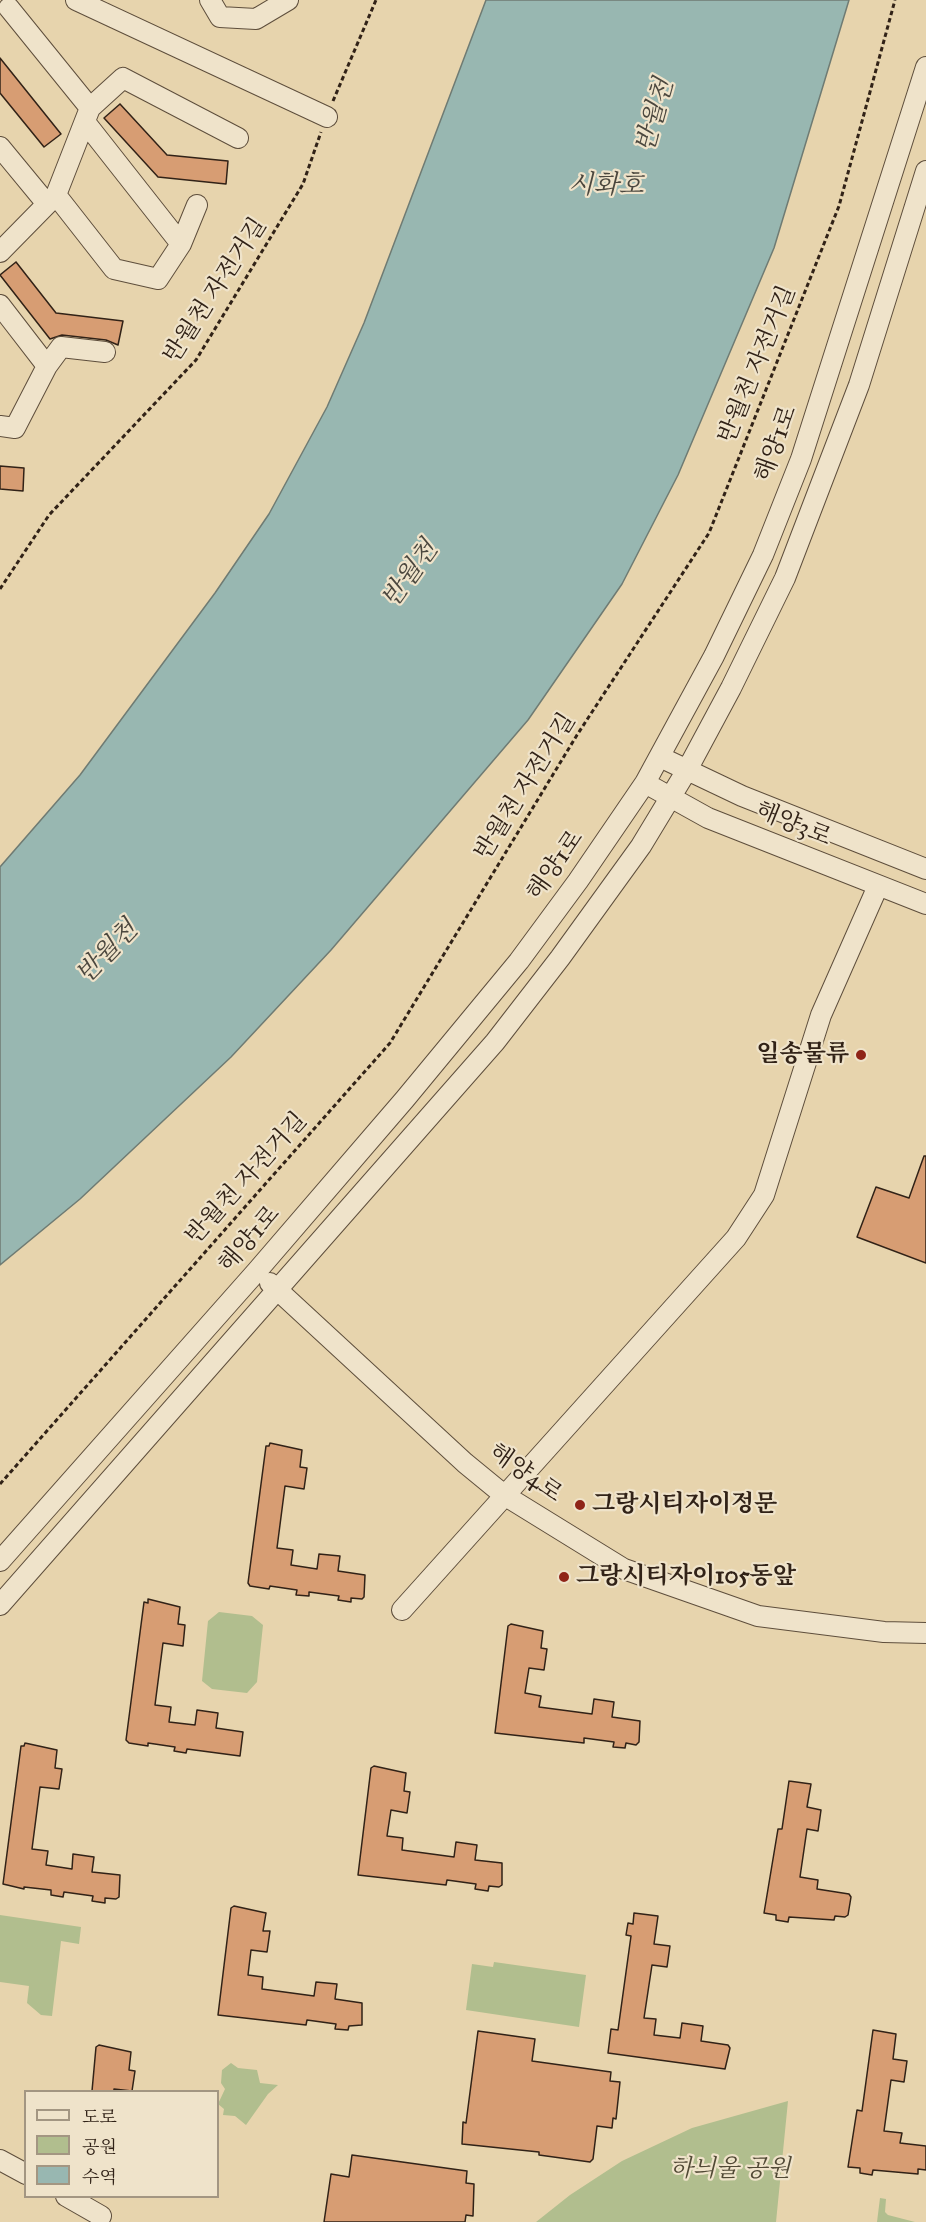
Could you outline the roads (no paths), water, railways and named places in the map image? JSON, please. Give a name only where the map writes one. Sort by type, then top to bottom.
[{"type":"street","points":[[76,0],[327,117]]},
{"type":"street","points":[[210,0],[220,17],[256,19],[288,0]]},
{"type":"street","points":[[9,8],[181,244]]},
{"type":"street","name":"해양1로","points":[[0,1561],[257,1271],[405,1099],[519,961],[578,881],[645,783],[714,656],[753,575],[801,459],[926,66]]},
{"type":"street","points":[[3,241],[52,200],[87,115],[123,78],[238,138]]},
{"type":"street","points":[[0,147],[52,200],[114,269],[158,279],[181,244],[197,205]]},
{"type":"street","points":[[0,1605],[495,1042],[641,846],[687,770],[731,688],[790,567],[859,385],[926,171]]},
{"type":"street","points":[[0,305],[47,366]]},
{"type":"street","points":[[0,426],[15,428],[47,366],[61,347],[105,352]]},
{"type":"street","name":"해양3로","points":[[660,757],[741,796],[926,869]]},
{"type":"street","name":"해양3로","points":[[645,783],[708,818],[926,904]]},
{"type":"street","points":[[402,1610],[736,1238],[764,1196],[821,1015],[878,886]]},
{"type":"street","name":"해양4로","points":[[257,1271],[465,1463],[504,1495],[624,1569],[758,1616],[884,1632],[926,1633]]},
{"type":"street","points":[[0,2160],[24,2173]]},
{"type":"street","points":[[70,2198],[101,2216]]},
{"type":"water","name":"시화호","points":[[486,0],[849,0],[774,248],[678,475],[622,584],[528,720],[331,950],[231,1057],[80,1199],[0,1265],[0,867],[80,775],[215,593],[269,514],[327,407],[364,323]]},
{"type":"place","name":"일송물류","points":[[861,1055]]},
{"type":"place","name":"그랑시티자이정문","points":[[580,1505]]},
{"type":"place","name":"그랑시티자이105동앞","points":[[564,1577]]},
{"type":"water label","name":"반월천","points":[[656,116]]},
{"type":"water label","name":"반월천","points":[[411,575]]},
{"type":"water label","name":"반월천","points":[[108,953]]},
{"type":"park label","name":"하늬울 공원","points":[[730,2170]]}]
